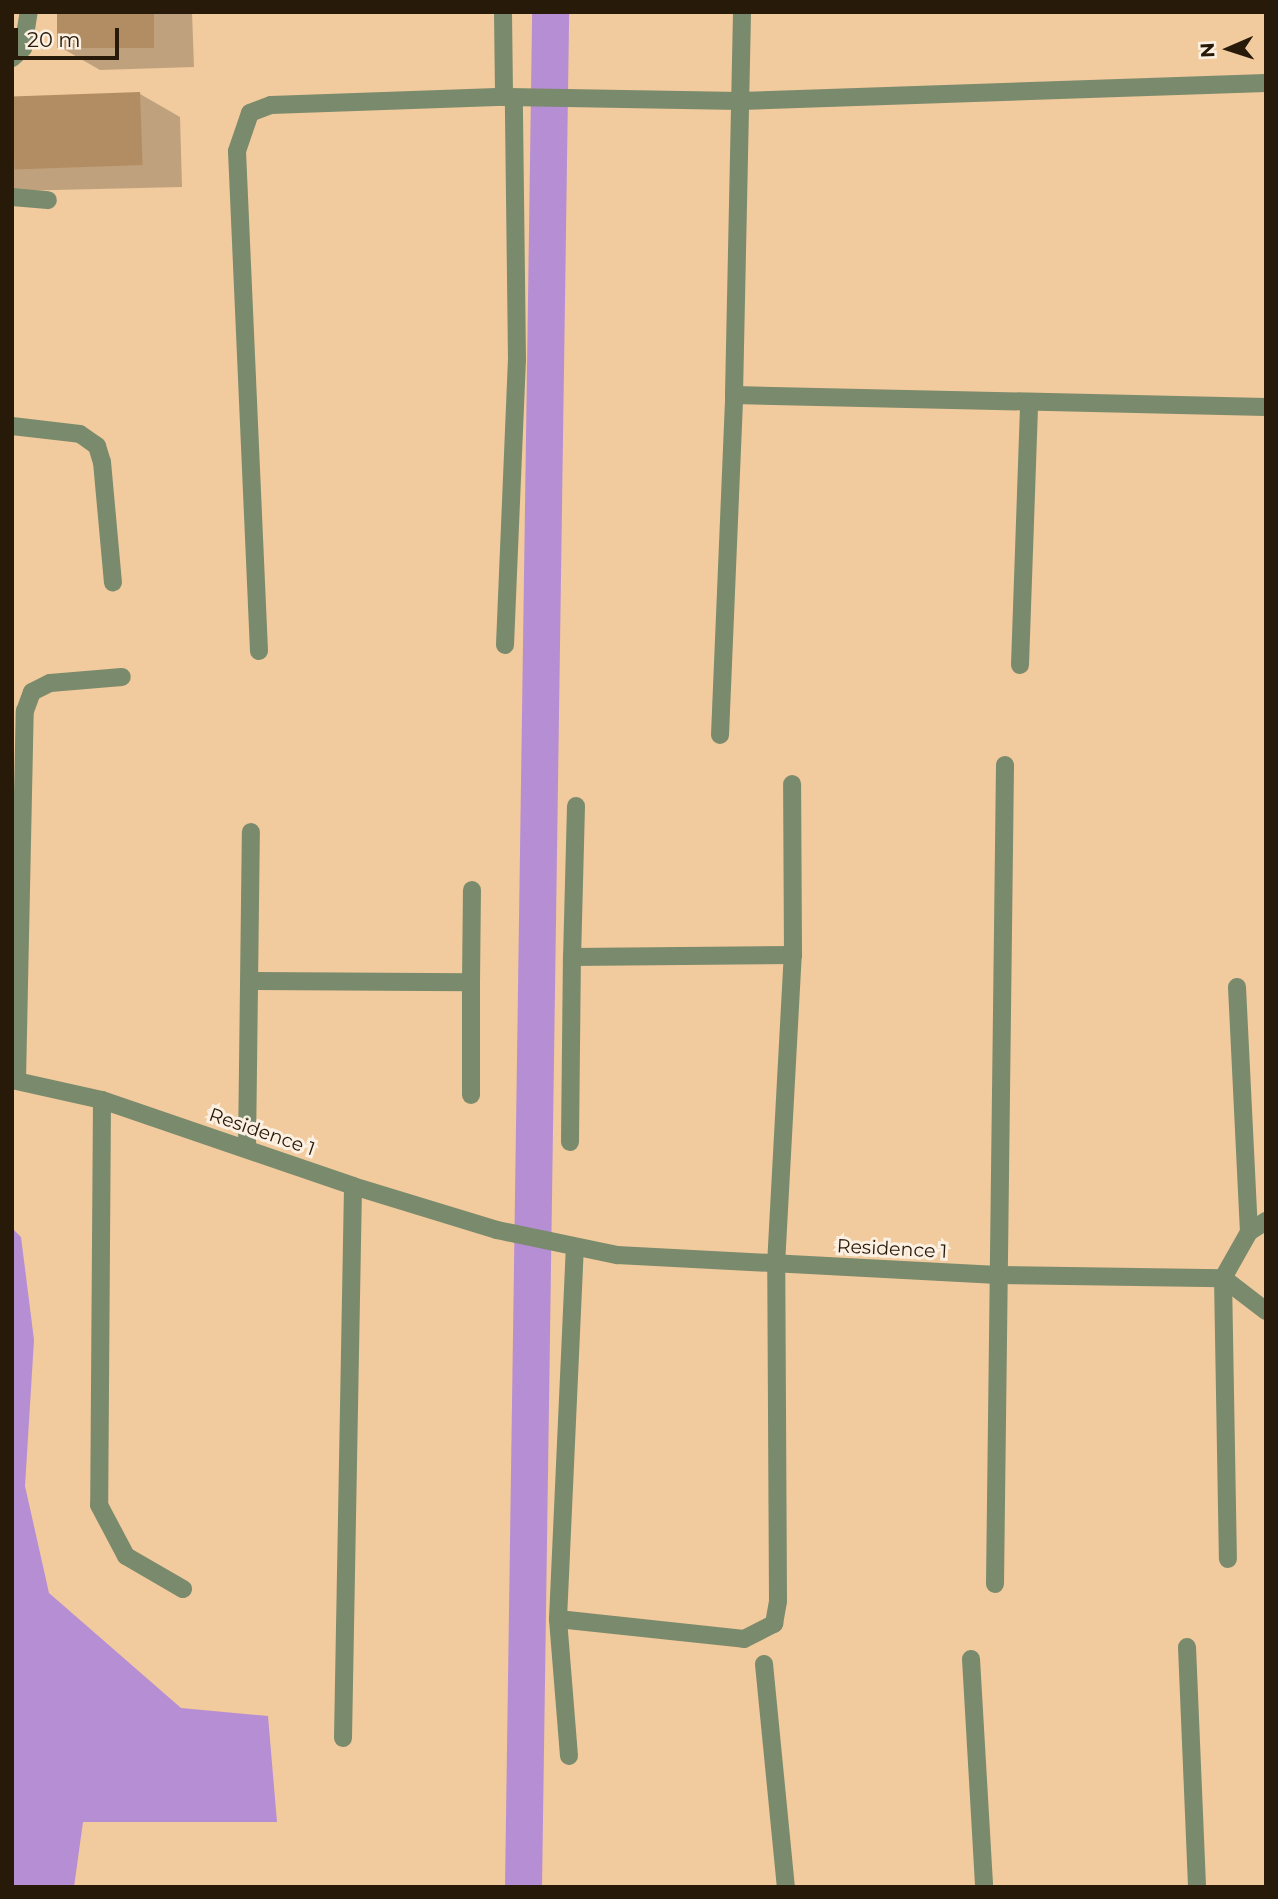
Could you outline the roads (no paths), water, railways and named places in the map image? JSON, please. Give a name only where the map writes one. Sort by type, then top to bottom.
[{"type":"street","points":[[12,58],[23,48],[29,12]]},
{"type":"street","points":[[503,12],[513,98],[516,360],[505,645]]},
{"type":"street","points":[[720,735],[734,395],[742,12]]},
{"type":"street","points":[[259,651],[237,151],[250,113],[271,105],[513,98],[740,101],[1266,83]]},
{"type":"street","points":[[12,197],[48,200]]},
{"type":"street","points":[[734,395],[1266,407]]},
{"type":"street","points":[[1020,665],[1029,402]]},
{"type":"street","points":[[12,426],[80,434],[97,446],[102,462],[113,583]]},
{"type":"street","points":[[15,1080],[25,710],[32,692],[50,683],[122,677]]},
{"type":"street","points":[[995,1584],[1005,765]]},
{"type":"street","points":[[558,1619],[744,1639],[774,1624],[778,1601],[776,1265],[793,955],[792,784]]},
{"type":"street","points":[[570,1142],[576,806]]},
{"type":"street","points":[[247,1149],[251,832]]},
{"type":"street","points":[[471,1095],[472,890]]},
{"type":"street","points":[[572,957],[793,955]]},
{"type":"street","points":[[251,981],[471,982]]},
{"type":"street","points":[[1237,987],[1249,1232]]},
{"type":"street","name":"Residence 1","points":[[15,1080],[102,1100],[353,1186],[497,1230],[617,1255],[997,1275],[1223,1278]]},
{"type":"street","points":[[102,1100],[99,1505],[126,1556],[183,1589]]},
{"type":"street","points":[[343,1738],[353,1186]]},
{"type":"street","points":[[1228,1559],[1223,1278],[1249,1232],[1266,1221]]},
{"type":"street","points":[[567,1245],[558,1619],[569,1756]]},
{"type":"street","points":[[1223,1278],[1266,1311]]},
{"type":"street","points":[[1187,1647],[1197,1887]]},
{"type":"street","points":[[971,1659],[984,1887]]},
{"type":"street","points":[[764,1664],[786,1887]]},
{"type":"waterway","points":[[523,1887],[550,12]]}]
